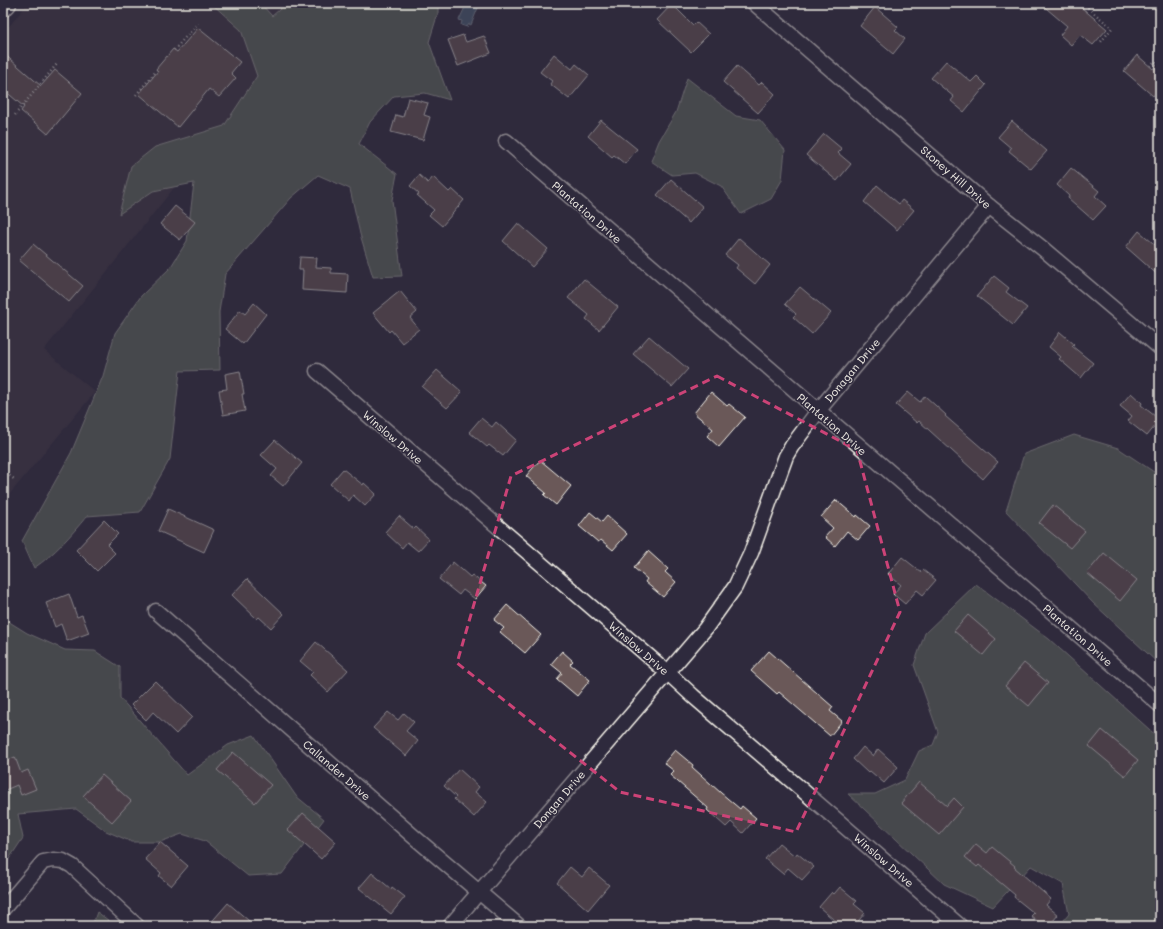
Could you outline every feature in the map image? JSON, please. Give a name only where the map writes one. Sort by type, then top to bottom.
[{"type":"street","name":"Stoney Hill Drive","points":[[754,3],[989,206],[1042,248],[1160,348]]},
{"type":"street","name":"Plantation Drive","points":[[506,141],[1160,705]]},
{"type":"street","name":"Donagan Drive","points":[[668,672],[705,629],[735,587],[751,553],[786,456],[792,446],[818,411],[989,206]]},
{"type":"street","name":"Winslow Drive","points":[[317,371],[668,672],[693,696],[960,926]]},
{"type":"street","name":"Callander Drive","points":[[156,611],[412,836],[519,926]]},
{"type":"street","name":"Dongan Drive","points":[[450,926],[553,808],[668,672]]},
{"type":"street","points":[[3,909],[43,862],[53,860],[63,861],[72,866],[136,926]]},
{"type":"path","points":[[1085,11],[1088,8],[1112,28],[1100,43]]},
{"type":"path","points":[[174,50],[198,22]]},
{"type":"path","points":[[1150,66],[1155,61],[1160,66]]},
{"type":"path","points":[[15,115],[57,64]]},
{"type":"path","points":[[136,95],[157,70]]},
{"type":"path","points":[[3,194],[8,198]]},
{"type":"path","points":[[3,471],[14,479]]},
{"type":"highlighted area","points":[[717,376],[857,450],[900,612],[796,832],[620,792],[457,663],[511,476]]},
{"type":"shaded area","points":[[28,3],[328,3],[270,68],[44,350],[95,392],[3,502],[3,34]]},
{"type":"green space","points":[[211,3],[260,3],[272,16],[287,3],[438,3],[438,13],[429,42],[450,100],[425,93],[394,96],[370,122],[359,144],[397,174],[392,200],[402,276],[373,277],[360,234],[350,189],[318,175],[291,198],[225,274],[219,312],[220,370],[180,371],[170,459],[140,512],[87,516],[56,550],[34,568],[22,541],[71,453],[103,376],[115,333],[141,296],[170,268],[187,241],[194,183],[153,191],[119,214],[131,166],[155,147],[224,126],[257,76],[241,30]]},
{"type":"green space","points":[[687,78],[736,116],[760,120],[785,150],[782,180],[771,199],[741,214],[721,186],[695,173],[672,175],[651,161],[659,141],[676,112]]},
{"type":"green space","points":[[1074,435],[1118,448],[1160,476],[1160,665],[1093,603],[1006,511],[1024,454]]},
{"type":"green space","points":[[976,584],[1049,639],[1160,739],[1160,926],[1059,926],[1069,914],[1063,884],[1031,866],[993,907],[944,884],[848,794],[875,794],[905,780],[919,751],[933,745],[938,732],[914,665],[925,633]]},
{"type":"green space","points":[[3,618],[27,633],[65,650],[95,651],[120,667],[120,698],[187,775],[228,745],[254,735],[296,796],[324,819],[282,874],[248,876],[205,841],[182,834],[160,842],[132,842],[106,831],[76,809],[18,814],[23,838],[3,868]]},
{"type":"green space","points":[[97,912],[116,926],[92,926]]},
{"type":"water","points":[[467,3],[480,3],[471,25],[469,24],[467,27],[461,25],[462,21],[459,20]]},
{"type":"building","points":[[1040,3],[1076,3],[1107,29],[1093,45],[1080,35],[1071,45],[1060,35],[1067,26]]},
{"type":"building","points":[[672,4],[693,25],[696,22],[709,34],[691,52],[657,20]]},
{"type":"building","points":[[875,7],[898,27],[895,30],[905,39],[893,54],[860,26]]},
{"type":"building","points":[[198,28],[240,62],[231,73],[236,78],[219,97],[209,89],[178,127],[139,94],[158,71],[156,69],[173,49],[177,52]]},
{"type":"building","points":[[463,35],[466,42],[484,36],[491,53],[458,66],[448,40]]},
{"type":"building","points":[[3,53],[41,86],[55,70],[82,93],[48,134],[21,111],[24,107],[3,89]]},
{"type":"building","points":[[554,54],[572,69],[576,64],[589,75],[569,99],[550,84],[552,81],[540,72]]},
{"type":"building","points":[[1137,55],[1153,69],[1160,60],[1160,88],[1153,96],[1124,71]]},
{"type":"building","points":[[946,61],[971,82],[977,76],[986,85],[964,112],[951,101],[954,97],[931,78]]},
{"type":"building","points":[[737,66],[759,85],[762,82],[775,94],[758,113],[723,82]]},
{"type":"building","points":[[408,98],[428,103],[424,115],[430,117],[423,140],[391,132],[396,115],[403,117]]},
{"type":"building","points":[[601,120],[637,149],[625,164],[614,155],[612,157],[588,136]]},
{"type":"building","points":[[1012,121],[1047,151],[1031,169],[1009,151],[1011,148],[998,137]]},
{"type":"building","points":[[824,134],[842,149],[838,153],[851,164],[837,181],[806,155]]},
{"type":"building","points":[[1071,168],[1099,191],[1095,196],[1106,206],[1093,220],[1068,198],[1069,196],[1057,185]]},
{"type":"building","points":[[419,175],[428,183],[433,177],[449,192],[452,189],[464,200],[442,226],[429,215],[434,210],[417,195],[419,194],[410,186]]},
{"type":"building","points":[[671,179],[703,207],[689,223],[657,195]]},
{"type":"building","points":[[877,185],[899,204],[902,200],[914,210],[897,230],[864,202]]},
{"type":"building","points":[[175,206],[195,222],[180,240],[160,224]]},
{"type":"building","points":[[518,223],[548,249],[532,267],[503,241]]},
{"type":"building","points":[[1139,231],[1160,249],[1160,277],[1126,247]]},
{"type":"building","points":[[739,238],[770,265],[755,284],[736,268],[738,265],[725,255]]},
{"type":"building","points":[[33,244],[83,286],[69,302],[19,260]]},
{"type":"building","points":[[300,257],[317,258],[316,267],[331,268],[331,273],[348,274],[347,293],[302,290],[303,270],[299,270]]},
{"type":"building","points":[[994,276],[1009,288],[1006,292],[1027,308],[1013,325],[977,296]]},
{"type":"building","points":[[584,279],[618,307],[599,330],[586,319],[589,315],[568,298]]},
{"type":"building","points":[[800,287],[831,313],[812,334],[793,317],[796,314],[785,304]]},
{"type":"building","points":[[400,291],[417,312],[410,318],[419,329],[402,343],[391,330],[389,332],[373,313]]},
{"type":"building","points":[[254,303],[266,314],[243,344],[225,329],[240,310],[245,314]]},
{"type":"building","points":[[1060,332],[1074,344],[1072,346],[1093,363],[1081,378],[1059,359],[1061,357],[1049,347]]},
{"type":"building","points":[[649,336],[688,369],[672,387],[633,354]]},
{"type":"building","points":[[437,370],[462,392],[447,408],[422,387]]},
{"type":"building","points":[[240,371],[245,411],[223,415],[219,390],[227,389],[225,374]]},
{"type":"building","points":[[711,392],[727,406],[729,404],[745,417],[719,447],[707,436],[713,429],[694,413]]},
{"type":"building","points":[[908,392],[920,402],[925,396],[946,415],[945,416],[998,462],[983,479],[919,421],[917,423],[896,405]]},
{"type":"building","points":[[1131,393],[1142,403],[1141,405],[1160,420],[1147,436],[1128,421],[1132,416],[1120,406]]},
{"type":"building","points":[[481,418],[492,427],[496,422],[516,440],[503,456],[489,445],[487,447],[469,432]]},
{"type":"building","points":[[275,440],[302,463],[283,486],[271,476],[277,469],[261,455]]},
{"type":"building","points":[[540,460],[571,486],[556,505],[544,495],[546,493],[526,476]]},
{"type":"building","points":[[343,469],[363,485],[364,483],[376,494],[365,506],[353,495],[349,501],[330,484]]},
{"type":"building","points":[[836,500],[856,517],[857,515],[870,526],[858,540],[847,531],[835,546],[825,537],[833,528],[821,517]]},
{"type":"building","points":[[1053,505],[1085,531],[1070,548],[1039,523]]},
{"type":"building","points":[[168,509],[214,530],[204,552],[158,531]]},
{"type":"building","points":[[590,512],[602,522],[607,516],[627,534],[613,550],[601,540],[598,542],[579,526]]},
{"type":"building","points":[[399,516],[414,529],[416,527],[429,539],[418,551],[407,542],[402,548],[385,532]]},
{"type":"building","points":[[104,520],[118,534],[107,545],[115,553],[97,571],[76,550]]},
{"type":"building","points":[[648,551],[668,569],[665,572],[676,582],[663,597],[645,582],[647,579],[634,568]]},
{"type":"building","points":[[1104,553],[1137,580],[1120,601],[1087,573]]},
{"type":"building","points":[[902,557],[921,572],[923,570],[936,580],[923,595],[917,590],[905,604],[893,594],[901,585],[888,574]]},
{"type":"building","points":[[453,562],[470,577],[472,575],[486,586],[475,599],[463,590],[459,595],[439,579]]},
{"type":"building","points":[[247,579],[284,614],[271,628],[259,617],[257,619],[232,595]]},
{"type":"building","points":[[69,594],[77,617],[82,615],[89,633],[67,641],[61,624],[55,627],[46,603]]},
{"type":"building","points":[[507,605],[541,635],[525,653],[500,632],[504,628],[494,620]]},
{"type":"building","points":[[968,615],[996,639],[983,655],[954,631]]},
{"type":"building","points":[[316,642],[348,670],[328,692],[310,675],[313,672],[300,661]]},
{"type":"building","points":[[562,651],[573,661],[570,664],[590,680],[577,696],[557,679],[562,673],[551,664]]},
{"type":"building","points":[[769,651],[833,707],[830,711],[842,721],[830,736],[779,692],[777,694],[751,671]]},
{"type":"building","points":[[1024,663],[1048,683],[1029,706],[1005,686]]},
{"type":"building","points":[[155,681],[192,717],[176,734],[153,712],[146,720],[131,705]]},
{"type":"building","points":[[388,712],[398,720],[404,713],[414,722],[406,731],[418,741],[406,756],[373,728]]},
{"type":"building","points":[[1102,730],[1138,760],[1125,776],[1089,746]]},
{"type":"building","points":[[863,747],[873,756],[878,749],[898,767],[884,783],[870,771],[868,773],[853,759]]},
{"type":"building","points":[[675,750],[740,809],[742,806],[756,818],[743,833],[731,822],[726,827],[707,810],[708,808],[670,775],[674,771],[664,763]]},
{"type":"building","points":[[233,752],[271,785],[255,803],[217,770]]},
{"type":"building","points":[[15,757],[21,773],[28,770],[36,789],[21,795],[17,785],[3,791],[3,762]]},
{"type":"building","points":[[459,769],[479,787],[475,792],[487,802],[474,817],[454,799],[456,797],[444,786]]},
{"type":"building","points":[[102,775],[131,801],[112,822],[83,796]]},
{"type":"building","points":[[919,782],[947,806],[954,798],[963,807],[939,835],[901,803]]},
{"type":"building","points":[[303,813],[336,842],[321,859],[288,830]]},
{"type":"building","points":[[160,842],[188,866],[171,886],[159,876],[161,873],[145,859]]},
{"type":"building","points":[[779,843],[795,856],[797,853],[814,867],[802,880],[788,868],[783,874],[765,859]]},
{"type":"building","points":[[976,844],[987,853],[992,847],[1051,899],[1046,905],[1058,915],[1049,926],[1044,926],[1031,916],[1034,913],[1014,897],[1015,895],[979,865],[977,867],[965,857]]},
{"type":"building","points":[[570,867],[582,877],[589,868],[609,885],[588,910],[557,883]]},
{"type":"building","points":[[372,873],[391,889],[392,887],[405,897],[391,914],[359,888]]},
{"type":"building","points":[[840,887],[857,901],[854,904],[865,913],[854,926],[841,926],[819,907],[832,892],[834,894]]},
{"type":"building","points":[[228,903],[255,926],[208,926]]}]
